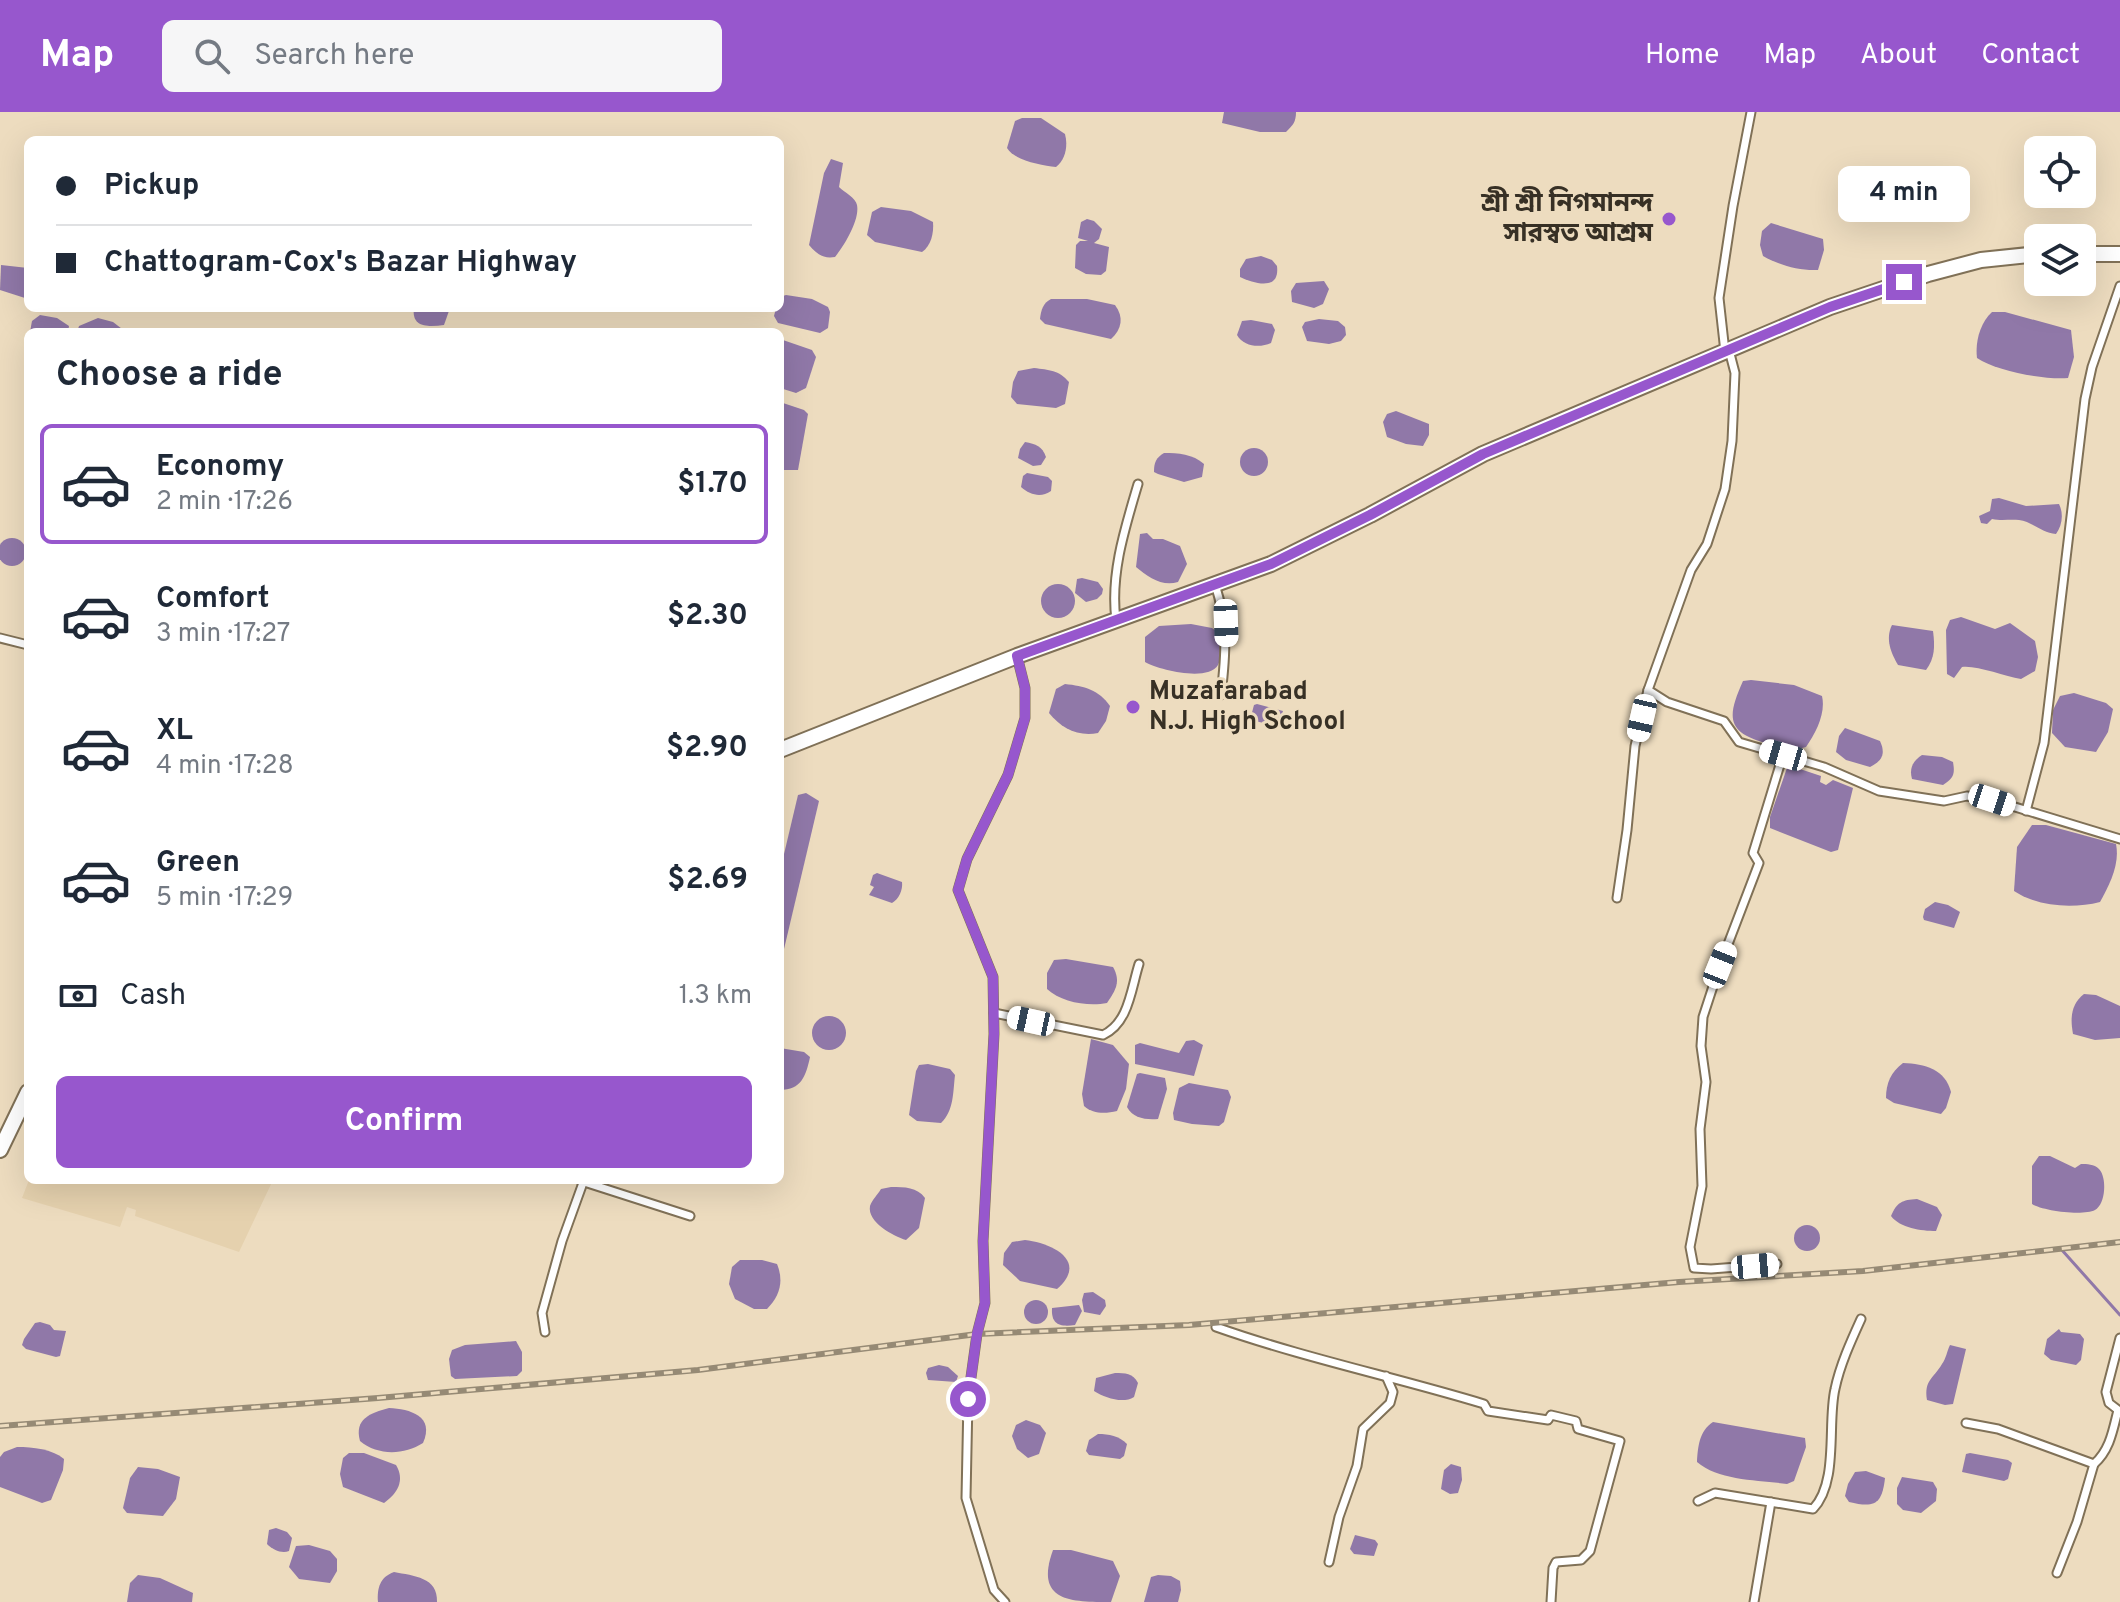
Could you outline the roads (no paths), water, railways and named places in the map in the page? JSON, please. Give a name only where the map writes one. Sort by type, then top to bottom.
[{"type":"highway","points":[[2096,254],[2120,254]]},
{"type":"highway","points":[[784,748],[1017,656],[1271,564],[1483,454],[1830,307],[1928,274],[1981,260],[2024,255]]},
{"type":"highway","points":[[0,1150],[24,1100]]},
{"type":"street","points":[[1617,898],[1635,746],[1648,690],[1691,570],[1707,544],[1725,489],[1732,441],[1735,373],[1727,351],[1719,298],[1751,112]]},
{"type":"street","points":[[2026,811],[2044,743],[2085,399],[2092,367],[2120,286]]},
{"type":"street","points":[[1116,620],[1113,597],[1117,564],[1138,484]]},
{"type":"street","points":[[1215,584],[1226,623],[1227,653],[1221,695]]},
{"type":"street","points":[[0,638],[24,644]]},
{"type":"street","points":[[1005,1602],[994,1590],[966,1498],[968,1399],[977,1334],[985,1303],[983,1241],[994,1013],[993,977],[958,890],[967,859],[1008,775],[1025,718],[1025,688],[1017,656]]},
{"type":"street","points":[[1648,690],[1667,702],[1724,721],[1739,742],[1824,767],[1879,791],[1944,801],[1967,796],[2120,839]]},
{"type":"street","points":[[1777,1264],[1694,1268],[1690,1247],[1702,1186],[1700,1129],[1706,1082],[1701,1046],[1703,1017],[1759,863],[1753,853],[1783,755]]},
{"type":"street","points":[[994,1013],[1103,1035],[1115,1030],[1123,1017],[1139,964]]},
{"type":"street","points":[[545,1332],[542,1313],[581,1184]]},
{"type":"street","points":[[591,1184],[690,1216]]},
{"type":"street","points":[[1698,1501],[1715,1493],[1813,1509],[1818,1504],[1829,1475],[1835,1389],[1861,1319]]},
{"type":"street","points":[[1216,1327],[1278,1349],[1484,1404],[1488,1411],[1548,1420],[1551,1415],[1565,1417],[1576,1421],[1578,1429],[1620,1441],[1590,1551],[1581,1560],[1556,1562],[1551,1602]]},
{"type":"street","points":[[2057,1573],[2077,1522],[2094,1464],[2102,1457],[2111,1438],[2119,1408],[2109,1403],[2106,1392],[2120,1338]]},
{"type":"street","points":[[1329,1562],[1339,1517],[1357,1466],[1363,1429],[1390,1403],[1393,1392],[1386,1376]]},
{"type":"street","points":[[1966,1423],[1998,1429],[2094,1464]]},
{"type":"street","points":[[1754,1602],[1771,1502]]},
{"type":"waterway","points":[[2061,1249],[2120,1315]]},
{"type":"railway","points":[[0,1426],[698,1370],[977,1334],[1189,1325],[1679,1282],[1863,1271],[2120,1242]]},
{"type":"place","name":"শ্রী শ্রী নিগমানন্দ সারস্বত আশ্রম","points":[[1669,219]]},
{"type":"place","name":"Muzafarabad N.J. High School","points":[[1133,707]]}]
